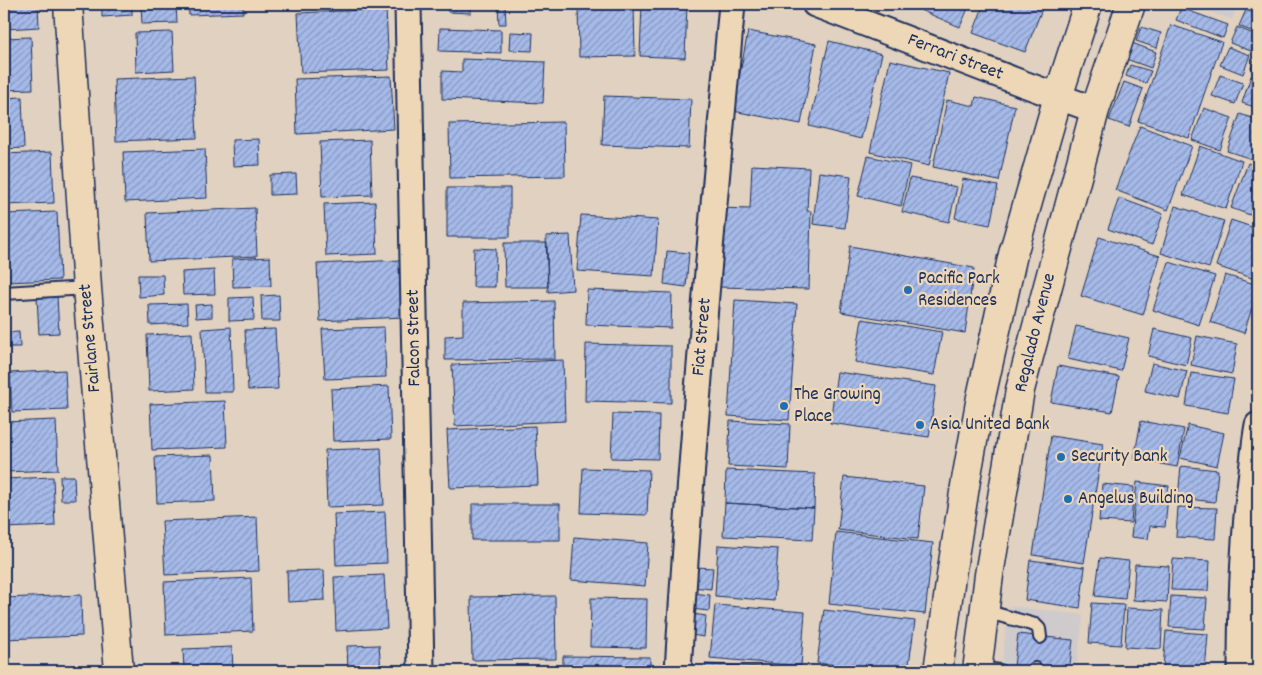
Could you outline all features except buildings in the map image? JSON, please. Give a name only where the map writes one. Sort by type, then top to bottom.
[{"type":"main road","name":"Fairlane Street","points":[[68,4],[87,288],[119,671]]},
{"type":"main road","name":"Regalado Avenue","points":[[938,671],[966,480],[981,397],[1013,254],[1058,96],[1088,4]]},
{"type":"main road","name":"Regalado Avenue","points":[[985,670],[985,610],[989,575],[1020,390],[1095,110],[1131,4]]},
{"type":"street","name":"Falcon Street","points":[[408,4],[421,671]]},
{"type":"street","name":"Fiat Street","points":[[678,671],[685,547],[732,4]]},
{"type":"street","name":"Ferrari Street","points":[[816,4],[1095,110]]},
{"type":"street","points":[[1241,671],[1242,565],[1246,514],[1258,426]]},
{"type":"lane","points":[[4,294],[87,288]]},
{"type":"lane","points":[[985,610],[1035,625],[1039,629],[1040,636]]},
{"type":"shaded area","points":[[1187,4],[1238,4],[1232,19]]},
{"type":"shaded area","points":[[1009,606],[1083,615],[1076,671],[1001,671]]},
{"type":"place","name":"Pacific Park Residences","points":[[908,290]]},
{"type":"place","name":"The Growing Place","points":[[784,406]]},
{"type":"place","name":"Asia United Bank","points":[[920,425]]},
{"type":"place","name":"Security Bank","points":[[1061,457]]},
{"type":"place","name":"Angelus Building","points":[[1068,499]]}]
